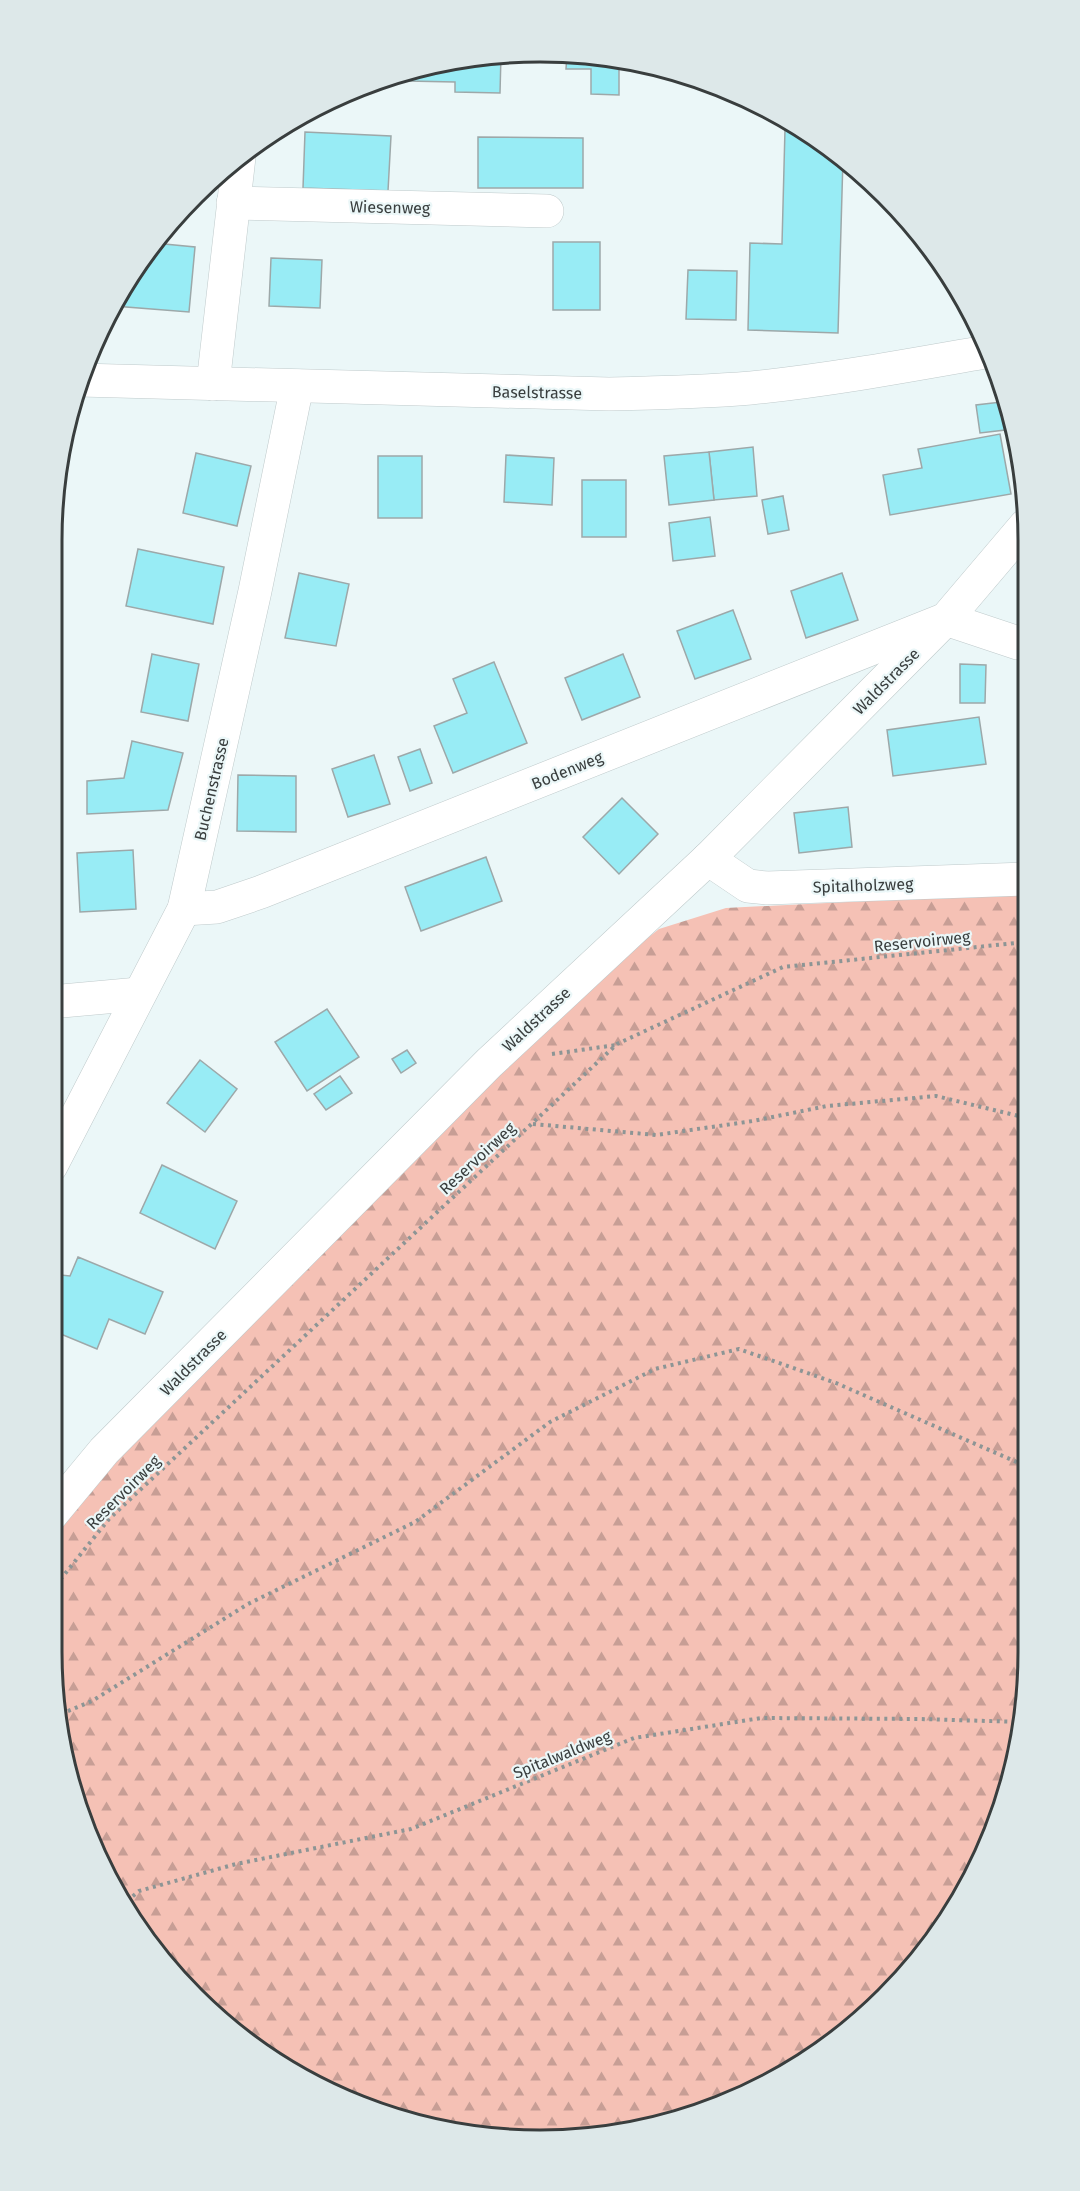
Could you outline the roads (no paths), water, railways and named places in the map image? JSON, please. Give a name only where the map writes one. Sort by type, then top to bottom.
[{"type":"street","points":[[213,384],[237,170]]},
{"type":"street","name":"Wiesenweg","points":[[233,203],[548,211]]},
{"type":"street","name":"Baselstrasse","points":[[89,380],[609,394],[672,393],[751,388],[847,376],[980,353]]},
{"type":"street","name":"Buchenstrasse","points":[[62,1144],[184,909],[255,591],[297,386]]},
{"type":"street","name":"Waldstrasse","points":[[62,1502],[104,1451],[489,1063],[708,859],[946,619],[1018,534]]},
{"type":"street","points":[[946,619],[1018,643]]},
{"type":"street","name":"Bodenweg","points":[[184,909],[217,907],[261,892],[946,619]]},
{"type":"street","name":"Spitalholzweg","points":[[708,859],[748,886],[766,888],[1018,879]]},
{"type":"street","points":[[62,1001],[139,994]]}]
